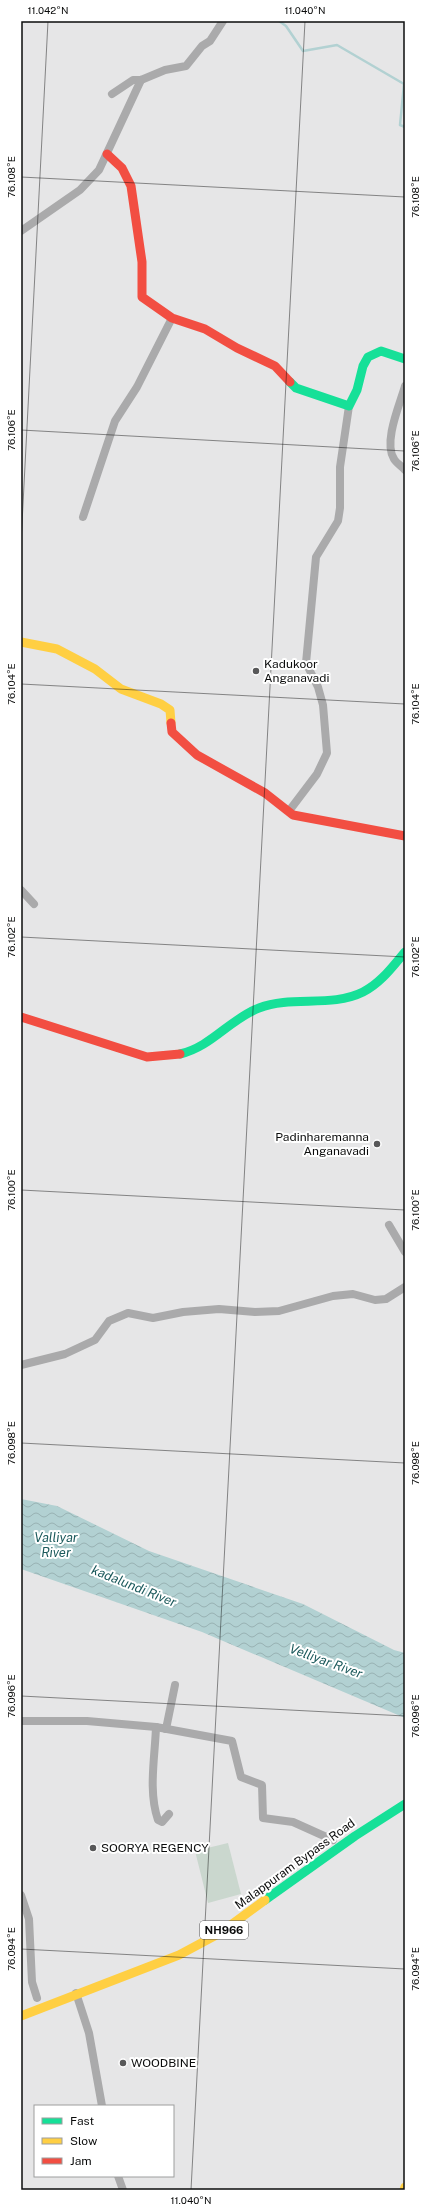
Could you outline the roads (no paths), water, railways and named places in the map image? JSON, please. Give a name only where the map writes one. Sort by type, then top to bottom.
[{"type":"main road","points":[[107,154],[119,163],[127,175],[131,186],[142,262],[142,298],[172,318],[204,329],[237,348],[275,366],[296,388],[349,406],[357,390],[363,366],[368,357],[381,351],[405,359]]},
{"type":"main road","points":[[21,642],[57,649],[95,669],[121,688],[161,704],[170,710],[172,732],[197,755],[221,770],[264,793],[294,815],[405,836]]},
{"type":"main road","points":[[21,1017],[147,1057],[165,1058],[184,1054],[199,1048],[249,1013],[264,1006],[308,999],[345,998],[363,992],[378,982],[405,952]]},
{"type":"main road","points":[[380,1808],[405,1794]]},
{"type":"main road","name":"Malappuram Bypass Road","points":[[21,2016],[76,1993],[146,1968],[201,1944],[229,1926],[340,1845],[405,1804]]},
{"type":"main road","name":"Malappuram Bypass Road","points":[[335,1838],[356,1824]]},
{"type":"main road","name":"Malappuram Bypass Road","points":[[230,1913],[301,1863]]},
{"type":"main road","name":"NH966","points":[[189,1938],[202,1932]]},
{"type":"main road","points":[[66,1987],[79,1982]]},
{"type":"main road","points":[[26,2002],[46,1994]]},
{"type":"street","points":[[112,94],[133,80],[142,80],[165,70],[186,66],[202,46],[210,41],[223,21]]},
{"type":"street","points":[[21,231],[80,190],[99,170],[142,80]]},
{"type":"street","points":[[83,517],[115,421],[137,387],[172,318]]},
{"type":"street","points":[[405,386],[392,429],[391,445],[393,459],[405,470]]},
{"type":"street","points":[[289,811],[317,774],[327,753],[323,705],[318,687],[306,663],[316,556],[338,521],[340,508],[340,467],[349,406]]},
{"type":"street","points":[[21,890],[34,904]]},
{"type":"street","points":[[389,1225],[405,1252]]},
{"type":"street","points":[[21,1365],[65,1354],[95,1340],[109,1321],[128,1313],[153,1318],[183,1312],[219,1309],[255,1312],[279,1311],[333,1296],[353,1294],[375,1300],[386,1299],[405,1287]]},
{"type":"street","points":[[166,1729],[175,1685]]},
{"type":"street","points":[[21,1721],[87,1721],[156,1727],[232,1741],[241,1777],[262,1785],[263,1818],[293,1822],[335,1838]]},
{"type":"street","points":[[156,1727],[153,1793],[155,1811],[158,1820],[162,1822],[169,1814]]},
{"type":"street","points":[[21,1894],[29,1919],[32,1982],[37,1998]]},
{"type":"street","points":[[76,1993],[89,2033],[102,2105]]},
{"type":"street","points":[[118,2177],[123,2190]]},
{"type":"water","name":"Valliyar River","points":[[21,1499],[57,1506],[149,1551],[303,1604],[394,1650],[405,1653],[405,1718],[202,1632],[21,1569]]},
{"type":"waterway","points":[[279,21],[286,26],[303,51],[337,45],[404,84],[400,125],[405,127]]},
{"type":"place","name":"Kadukoor Anganavadi","points":[[256,671]]},
{"type":"place","name":"Padinharemanna Anganavadi","points":[[377,1144]]},
{"type":"place","name":"SOORYA REGENCY","points":[[93,1848]]},
{"type":"place","name":"WOODBINE","points":[[123,2063]]},
{"type":"water label","name":"kadalundi River","points":[[134,1586]]},
{"type":"water label","name":"Velliyar River","points":[[326,1661]]}]
